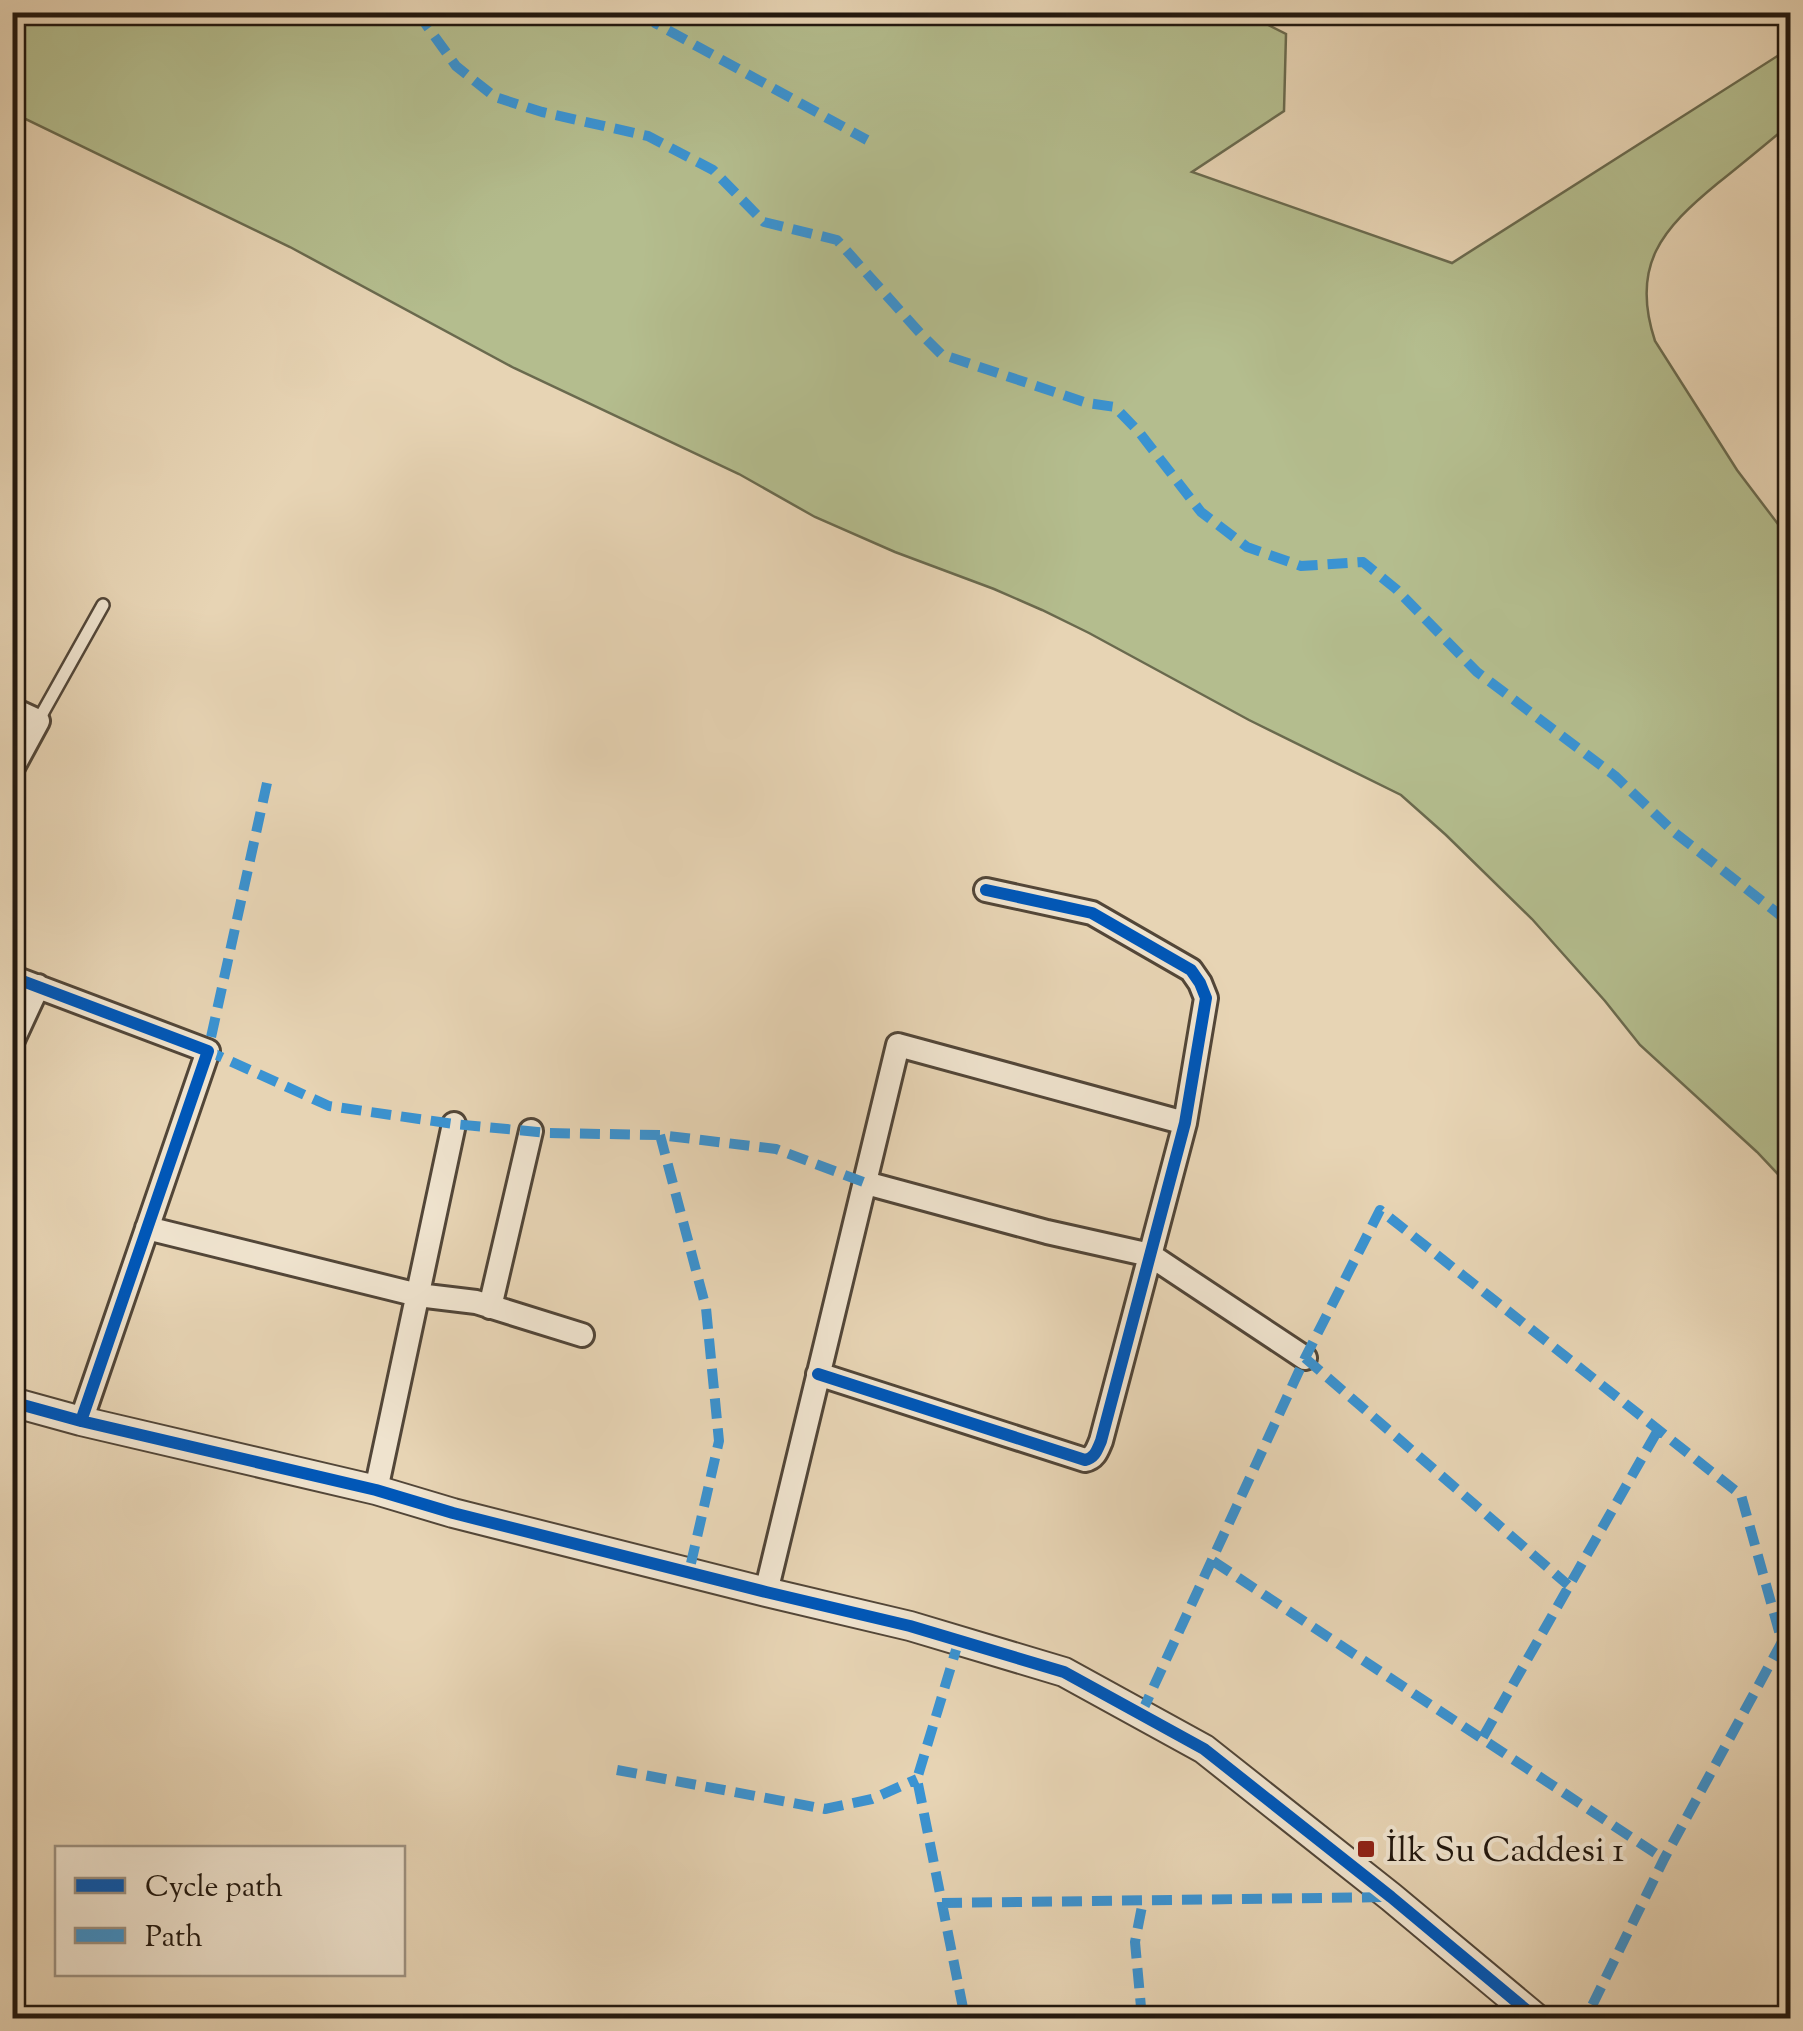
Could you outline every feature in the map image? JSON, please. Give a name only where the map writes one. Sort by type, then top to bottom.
[{"type":"street","points":[[12,709],[38,721],[12,769]]},
{"type":"street","points":[[818,1374],[1084,1460],[1090,1458],[1101,1441],[1186,1122],[1206,998],[1191,970],[1092,913],[986,890]]},
{"type":"street","points":[[12,977],[208,1051],[81,1420]]},
{"type":"street","points":[[12,1042],[38,986]]},
{"type":"street","points":[[766,1592],[898,1045],[1186,1122]]},
{"type":"street","points":[[376,1490],[454,1124]]},
{"type":"street","points":[[490,1307],[530,1131]]},
{"type":"street","points":[[866,1183],[1150,1256],[1306,1358]]},
{"type":"street","points":[[148,1228],[418,1294],[476,1302],[582,1335]]},
{"type":"street","points":[[12,1402],[910,1626],[1064,1672],[1204,1749],[1536,2018]]},
{"type":"lane","points":[[38,721],[103,605]]},
{"type":"green space","points":[[12,13],[1245,13],[1286,34],[1284,111],[1192,172],[1452,263],[1790,48],[1790,124],[1681,216],[1656,251],[1646,291],[1655,341],[1737,470],[1790,540],[1790,1187],[1640,1045],[1532,919],[1401,795],[1042,610],[815,517],[739,474],[514,368],[290,247],[13,113]]},
{"type":"marked path","points":[[417,12],[456,66],[495,97],[648,136],[713,170],[764,222],[837,240],[941,354],[1087,403],[1115,407],[1201,512],[1247,547],[1301,566],[1363,562],[1396,589],[1477,672],[1615,776],[1674,832],[1790,923]]},
{"type":"marked path","points":[[645,12],[655,23],[867,140]]},
{"type":"marked path","points":[[267,783],[208,1051],[329,1106],[454,1124],[548,1133],[660,1135],[776,1149],[866,1183]]},
{"type":"marked path","points":[[660,1135],[706,1308],[719,1441],[689,1572]]},
{"type":"marked path","points":[[1141,1714],[1305,1358],[1380,1210],[1741,1495],[1782,1642],[1664,1859],[1586,2018]]},
{"type":"marked path","points":[[1305,1358],[1568,1585]]},
{"type":"marked path","points":[[1483,1737],[1658,1430]]},
{"type":"marked path","points":[[1213,1561],[1664,1859]]},
{"type":"marked path","points":[[959,1640],[917,1779],[965,2018]]},
{"type":"marked path","points":[[617,1770],[825,1809],[872,1799],[917,1779]]},
{"type":"marked path","points":[[942,1903],[1391,1897]]},
{"type":"marked path","points":[[1142,2018],[1135,1942],[1143,1901]]},
{"type":"cycle path","points":[[818,1374],[1085,1460],[1101,1441],[1185,1123],[1206,998],[1191,970],[1092,913],[986,890]]},
{"type":"cycle path","points":[[12,977],[208,1051],[81,1421]]},
{"type":"cycle path","points":[[12,1402],[910,1626],[1064,1672],[1204,1749],[1536,2018]]},
{"type":"place","name":"İlk Su Caddesi 1","points":[[1366,1849]]}]
